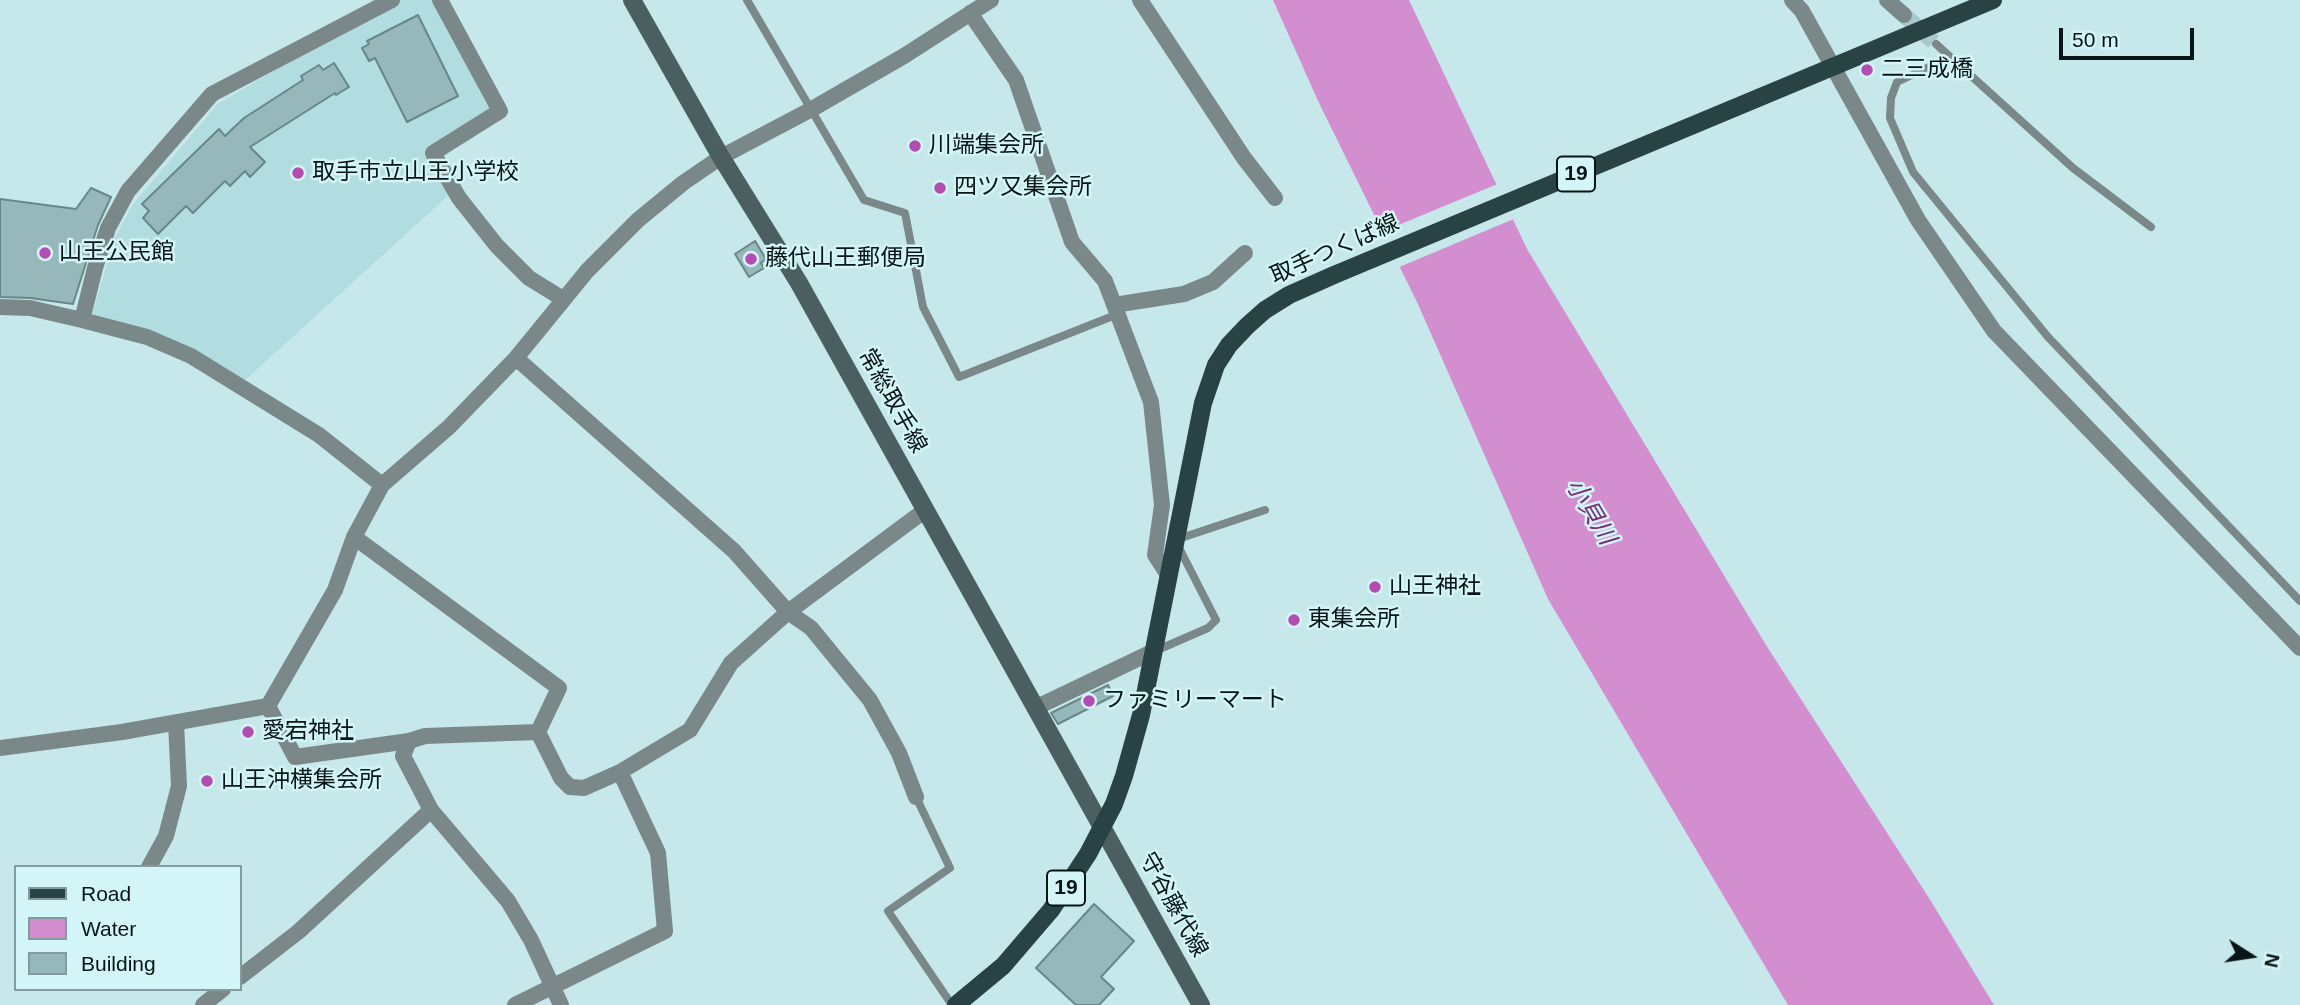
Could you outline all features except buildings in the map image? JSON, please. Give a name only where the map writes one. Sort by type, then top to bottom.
[{"type":"main road","name":"常総取手線","points":[[632,0],[721,157],[799,283],[1102,830]]},
{"type":"main road","name":"取手つくば線","points":[[954,1005],[1003,966],[1025,943],[1066,888],[1102,830],[1130,759],[1141,715],[1199,418],[1216,365],[1229,345],[1265,310],[1289,295],[1334,275],[1993,0]]},
{"type":"main road","name":"守谷藤代線","points":[[1102,830],[1201,1005]]},
{"type":"street","points":[[82,320],[94,268],[108,228],[128,191],[212,94],[391,0]]},
{"type":"street","points":[[440,0],[500,111],[433,153],[459,198],[497,246],[529,278],[563,299]]},
{"type":"street","points":[[0,748],[176,723],[268,706],[335,590],[354,537],[382,485],[449,427],[516,358],[587,271],[638,220],[683,183],[721,157],[904,56],[991,0]]},
{"type":"street","points":[[1140,0],[1244,158],[1275,198]]},
{"type":"street","points":[[1792,0],[1802,11],[1825,70],[1918,220],[1994,331],[2300,648]]},
{"type":"street","points":[[1887,0],[1904,15]]},
{"type":"street","points":[[970,13],[1016,80],[1072,242],[1105,281],[1151,402],[1162,505],[1155,555],[1168,575]]},
{"type":"street","points":[[1116,309],[1184,294],[1213,282],[1245,253]]},
{"type":"street","points":[[0,307],[5,305],[30,308],[82,320],[147,337],[191,356],[319,435],[382,485]]},
{"type":"street","points":[[516,358],[734,551],[789,612],[811,628],[870,700],[899,753],[916,797]]},
{"type":"street","points":[[538,732],[561,778],[570,787],[583,788],[620,772],[690,730],[731,663],[789,612],[924,511]]},
{"type":"street","points":[[354,537],[559,688],[538,732]]},
{"type":"street","points":[[1035,708],[1152,652]]},
{"type":"street","points":[[268,706],[295,757],[409,741],[425,736],[538,732]]},
{"type":"street","points":[[150,865],[166,836],[179,786],[176,723]]},
{"type":"street","points":[[409,741],[403,756],[431,810],[508,901],[531,940],[561,1005]]},
{"type":"street","points":[[514,1005],[665,931],[658,853],[620,772]]},
{"type":"street","points":[[242,975],[298,932],[431,810]]},
{"type":"street","points":[[203,1005],[220,991]]},
{"type":"lane","points":[[747,0],[864,200],[905,213],[923,307],[959,377],[1116,309]]},
{"type":"lane","points":[[1936,44],[2073,168],[2151,227]]},
{"type":"lane","points":[[1950,57],[1897,82],[1891,98],[1889,118],[1913,172],[2048,337],[2300,601]]},
{"type":"lane","points":[[1152,652],[1208,628],[1216,620],[1175,540],[1265,510]]},
{"type":"lane","points":[[916,797],[950,868],[888,911],[954,1005]]},
{"type":"shaded area","name":"取手市立山王小学校","points":[[394,0],[433,0],[489,108],[426,151],[449,195],[242,383],[170,341],[92,314],[115,238],[133,204],[218,104]]},
{"type":"water","name":"小貝川","points":[[1273,0],[1409,0],[1527,249],[1766,645],[1929,898],[1994,1005],[1788,1005],[1548,599],[1417,302],[1319,103]]},
{"type":"pier","points":[[1500,183],[1516,218],[1397,268],[1379,233]]},
{"type":"tunnel","points":[[1904,15],[1936,44]]},
{"type":"place","name":"二三成橋","points":[[1867,70]]},
{"type":"place","name":"川端集会所","points":[[915,146]]},
{"type":"place","name":"取手市立山王小学校","points":[[298,173]]},
{"type":"place","name":"四ツ又集会所","points":[[940,188]]},
{"type":"place","name":"山王公民館","points":[[45,253]]},
{"type":"place","name":"藤代山王郵便局","points":[[751,259]]},
{"type":"place","name":"山王神社","points":[[1375,587]]},
{"type":"place","name":"東集会所","points":[[1294,620]]},
{"type":"place","name":"ファミリーマート","points":[[1089,701]]},
{"type":"place","name":"愛宕神社","points":[[248,732]]},
{"type":"place","name":"山王沖横集会所","points":[[207,781]]}]
